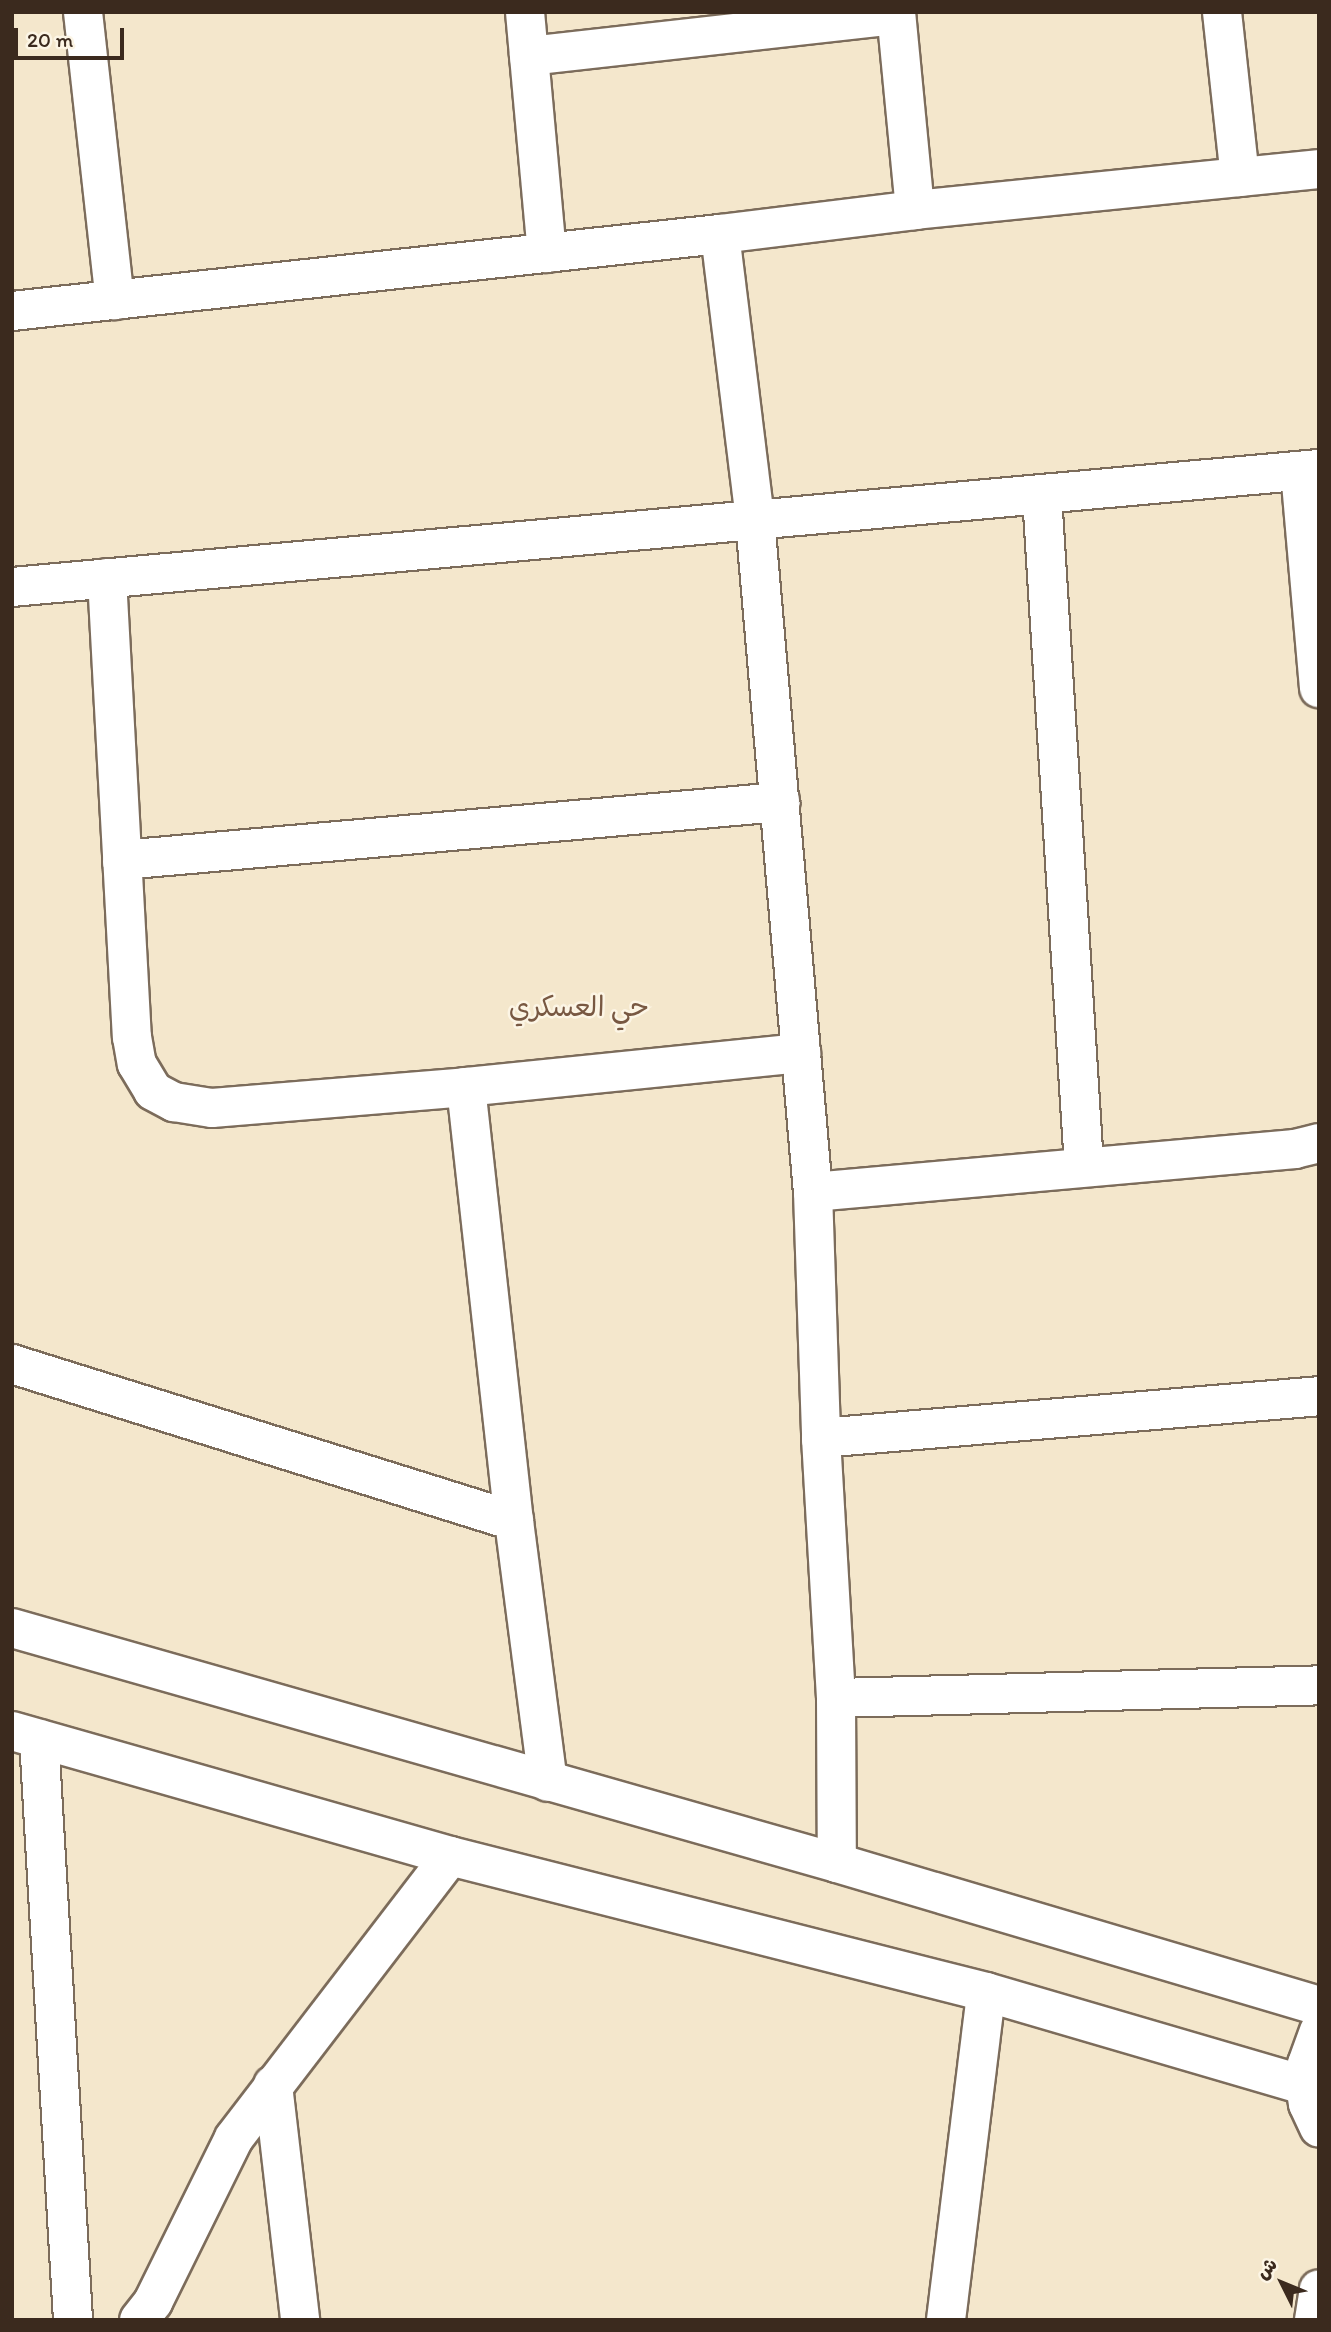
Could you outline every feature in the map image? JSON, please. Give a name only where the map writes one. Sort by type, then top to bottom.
[{"type":"street","points":[[83,12],[115,300]]},
{"type":"street","points":[[525,12],[547,253]]},
{"type":"street","points":[[1222,12],[1240,177]]},
{"type":"street","points":[[529,56],[896,14],[915,210]]},
{"type":"street","points":[[12,311],[720,234],[915,210],[1319,169]]},
{"type":"street","points":[[720,234],[755,520],[813,1192],[821,1438],[836,1698],[837,1863]]},
{"type":"street","points":[[12,587],[1310,470],[1319,688]]},
{"type":"street","points":[[1042,495],[1084,1166]]},
{"type":"street","points":[[107,578],[132,1037],[137,1064],[153,1091],[174,1102],[212,1108],[466,1087],[801,1053]]},
{"type":"street","points":[[122,860],[780,802]]},
{"type":"street","points":[[466,1087],[514,1521],[548,1782]]},
{"type":"street","points":[[813,1192],[1296,1149],[1319,1143]]},
{"type":"street","points":[[12,1364],[514,1521]]},
{"type":"street","points":[[821,1438],[1319,1396]]},
{"type":"street","points":[[12,1628],[837,1863],[1319,2006]]},
{"type":"street","points":[[836,1698],[1319,1685]]},
{"type":"street","points":[[73,2320],[26,1735],[450,1856],[986,1992],[1306,2085]]},
{"type":"street","points":[[139,2320],[159,2291],[234,2138],[450,1856]]},
{"type":"street","points":[[946,2320],[986,1992]]},
{"type":"street","points":[[1319,2031],[1307,2064],[1306,2085],[1308,2104],[1319,2128]]},
{"type":"street","points":[[273,2085],[300,2320]]},
{"type":"street","points":[[1314,2320],[1319,2289]]},
{"type":"district","name":"حي العسكري","points":[[579,1006]]}]
